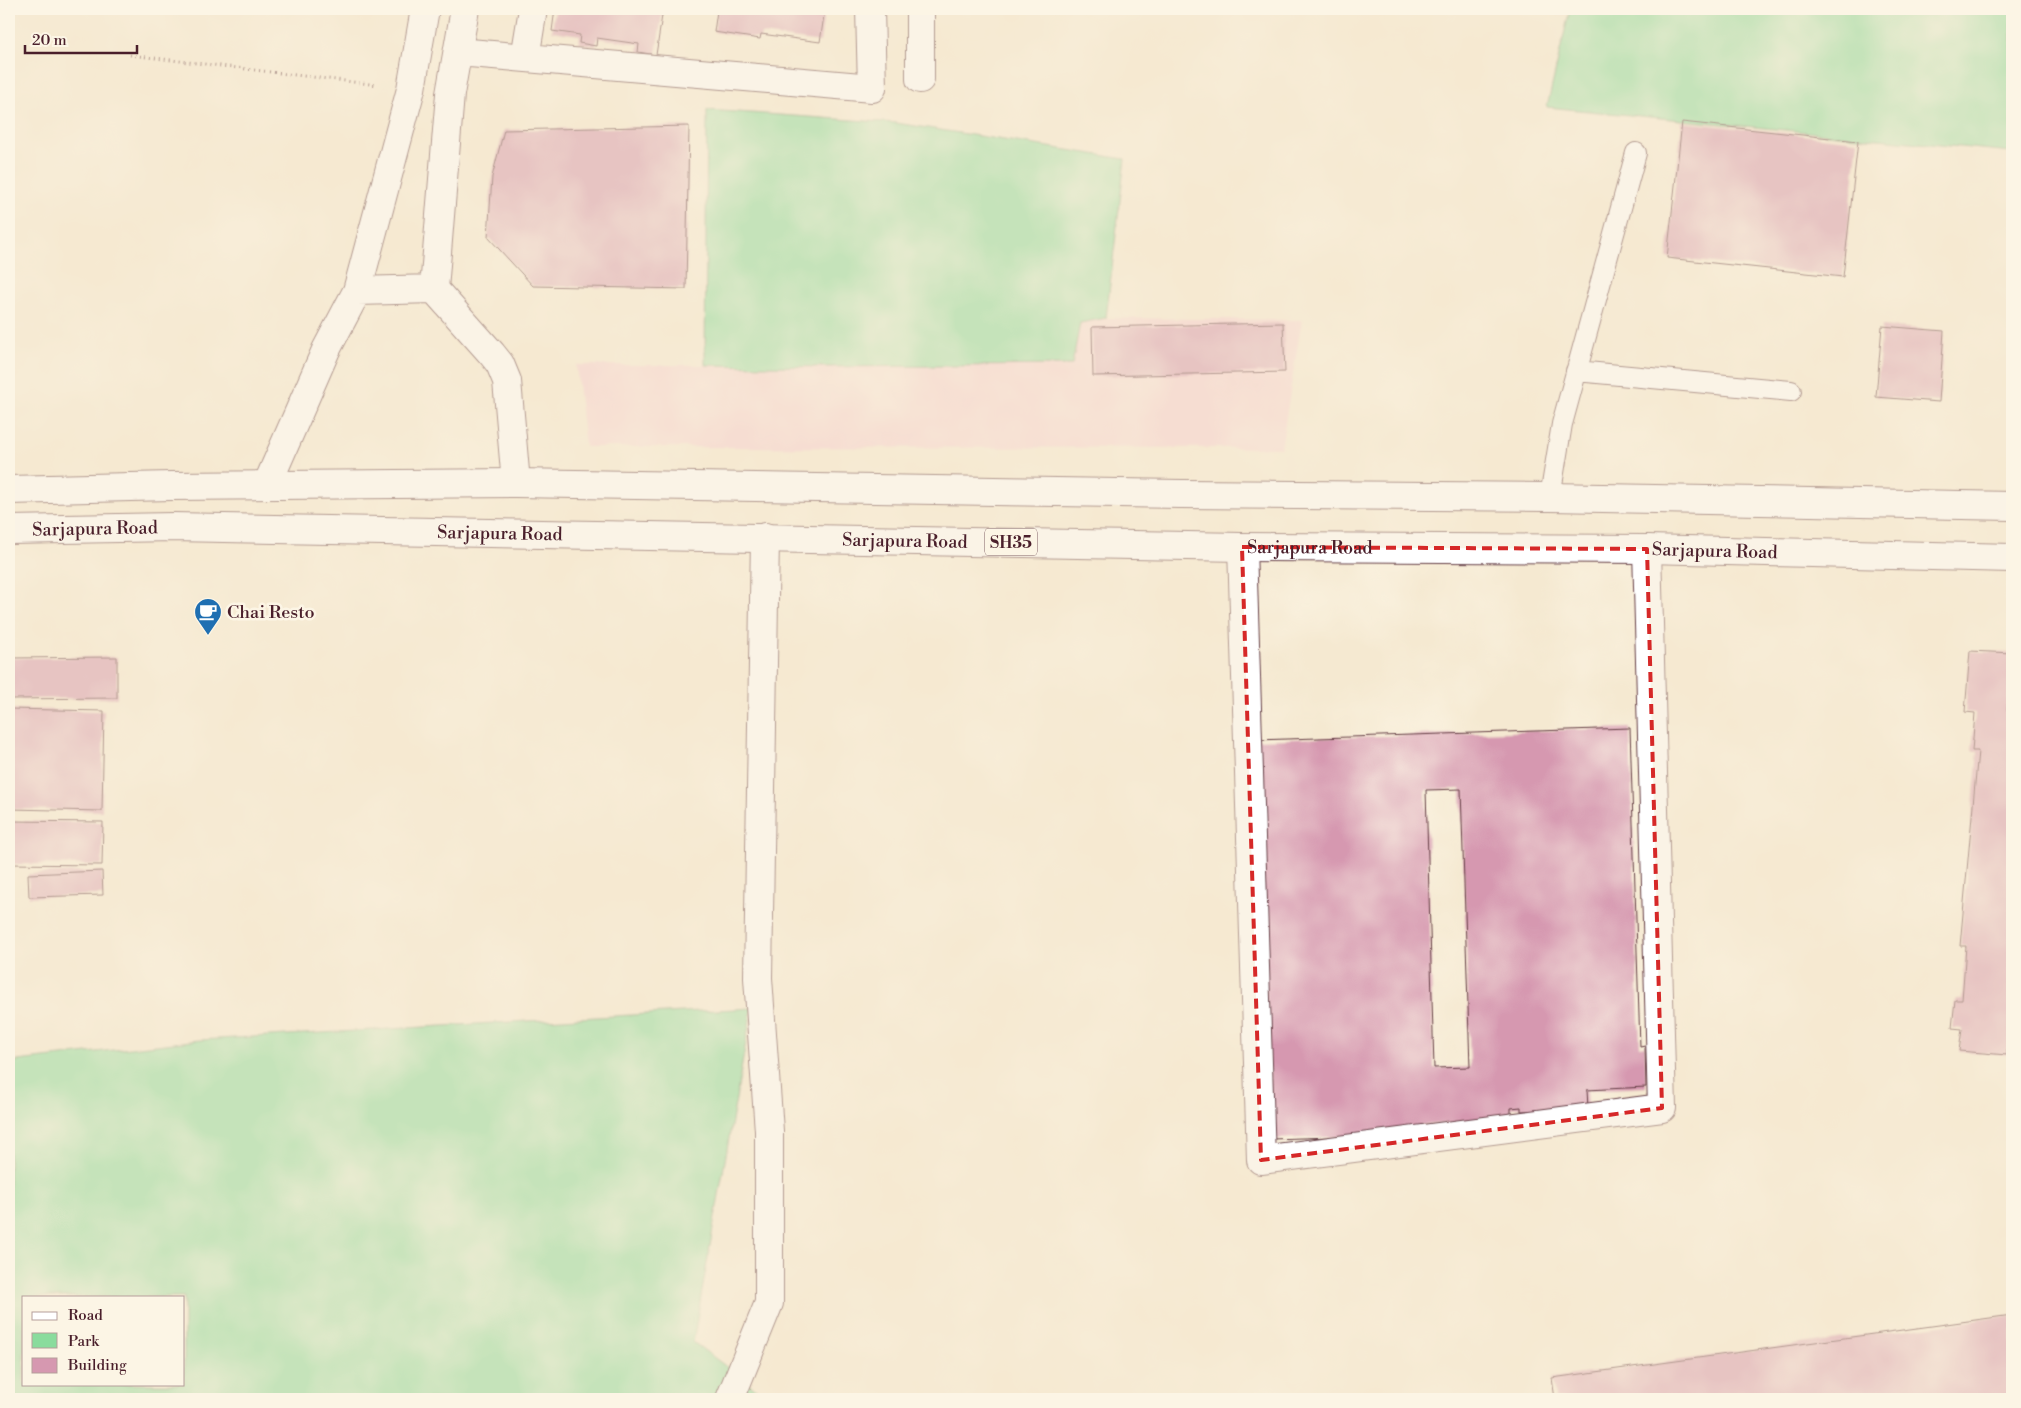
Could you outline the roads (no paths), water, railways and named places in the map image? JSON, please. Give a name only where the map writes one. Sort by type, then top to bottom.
[{"type":"street","points":[[266,485],[326,350],[358,292],[413,80],[425,9]]},
{"type":"street","points":[[465,9],[455,64],[434,289],[500,364],[507,381],[516,483]]},
{"type":"street","points":[[526,58],[533,9]]},
{"type":"street","points":[[413,80],[455,64],[526,58],[872,88],[870,9]]},
{"type":"street","points":[[920,9],[920,79]]},
{"type":"street","points":[[358,292],[434,289]]},
{"type":"street","points":[[9,490],[171,486],[516,483],[1181,494],[1550,497],[2012,506]]},
{"type":"street","points":[[171,486],[172,527]]},
{"type":"street","name":"Sarjapura Road","points":[[9,530],[172,527],[1242,547],[1647,549],[2012,558]]},
{"type":"street","points":[[730,1399],[768,1303],[768,1131],[758,978],[765,538]]},
{"type":"street","points":[[1242,547],[1261,1160],[1662,1108],[1647,549]]},
{"type":"lane","points":[[1550,497],[1562,424],[1636,153]]},
{"type":"lane","points":[[1576,370],[1791,391]]},
{"type":"place","name":"Chai Resto","points":[[208,636]]}]
